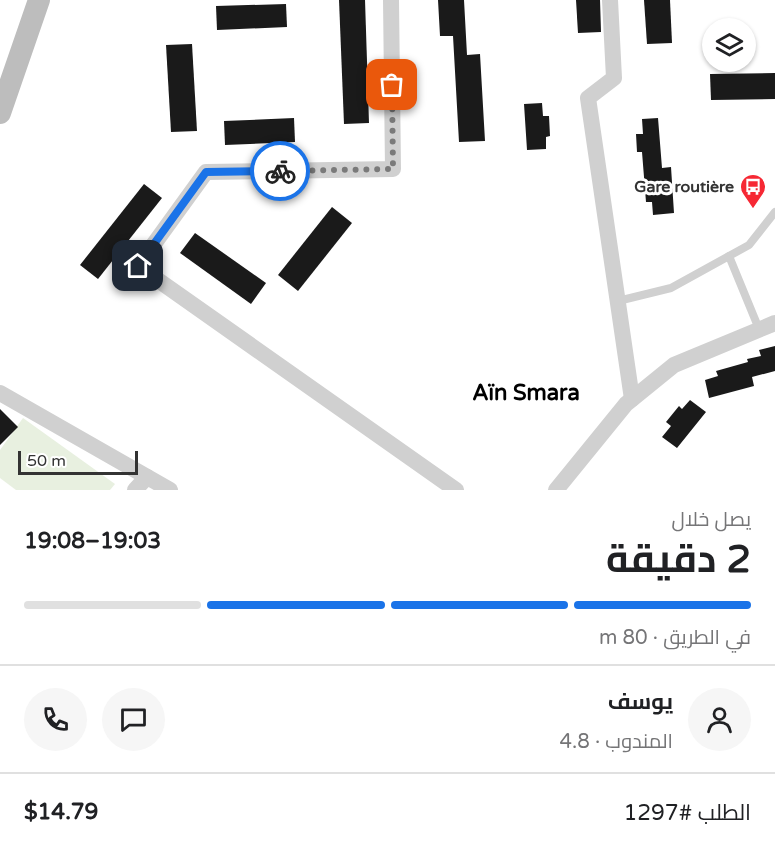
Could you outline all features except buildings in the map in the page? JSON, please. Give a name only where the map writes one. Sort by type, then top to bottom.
[{"type":"main road","points":[[0,113],[39,0]]},
{"type":"street","points":[[391,0],[393,169],[206,172],[138,266],[456,490]]},
{"type":"street","points":[[610,0],[614,78],[588,98],[632,399]]},
{"type":"street","points":[[556,490],[632,399],[674,365],[767,326]]},
{"type":"street","points":[[0,393],[170,490]]},
{"type":"street","points":[[135,490],[147,477]]},
{"type":"lane","points":[[618,301],[671,288],[749,245],[775,212]]},
{"type":"lane","points":[[729,256],[767,326]]},
{"type":"green space","points":[[23,418],[115,484],[110,490],[16,490],[0,478],[0,450]]},
{"type":"way so far","points":[[280,171],[393,169],[392,85]]},
{"type":"place","name":"Gare routière","points":[[753,210]]},
{"type":"district","name":"Aïn Smara","points":[[526,393]]},
{"type":"route","points":[[138,266],[206,172],[280,171]]}]
